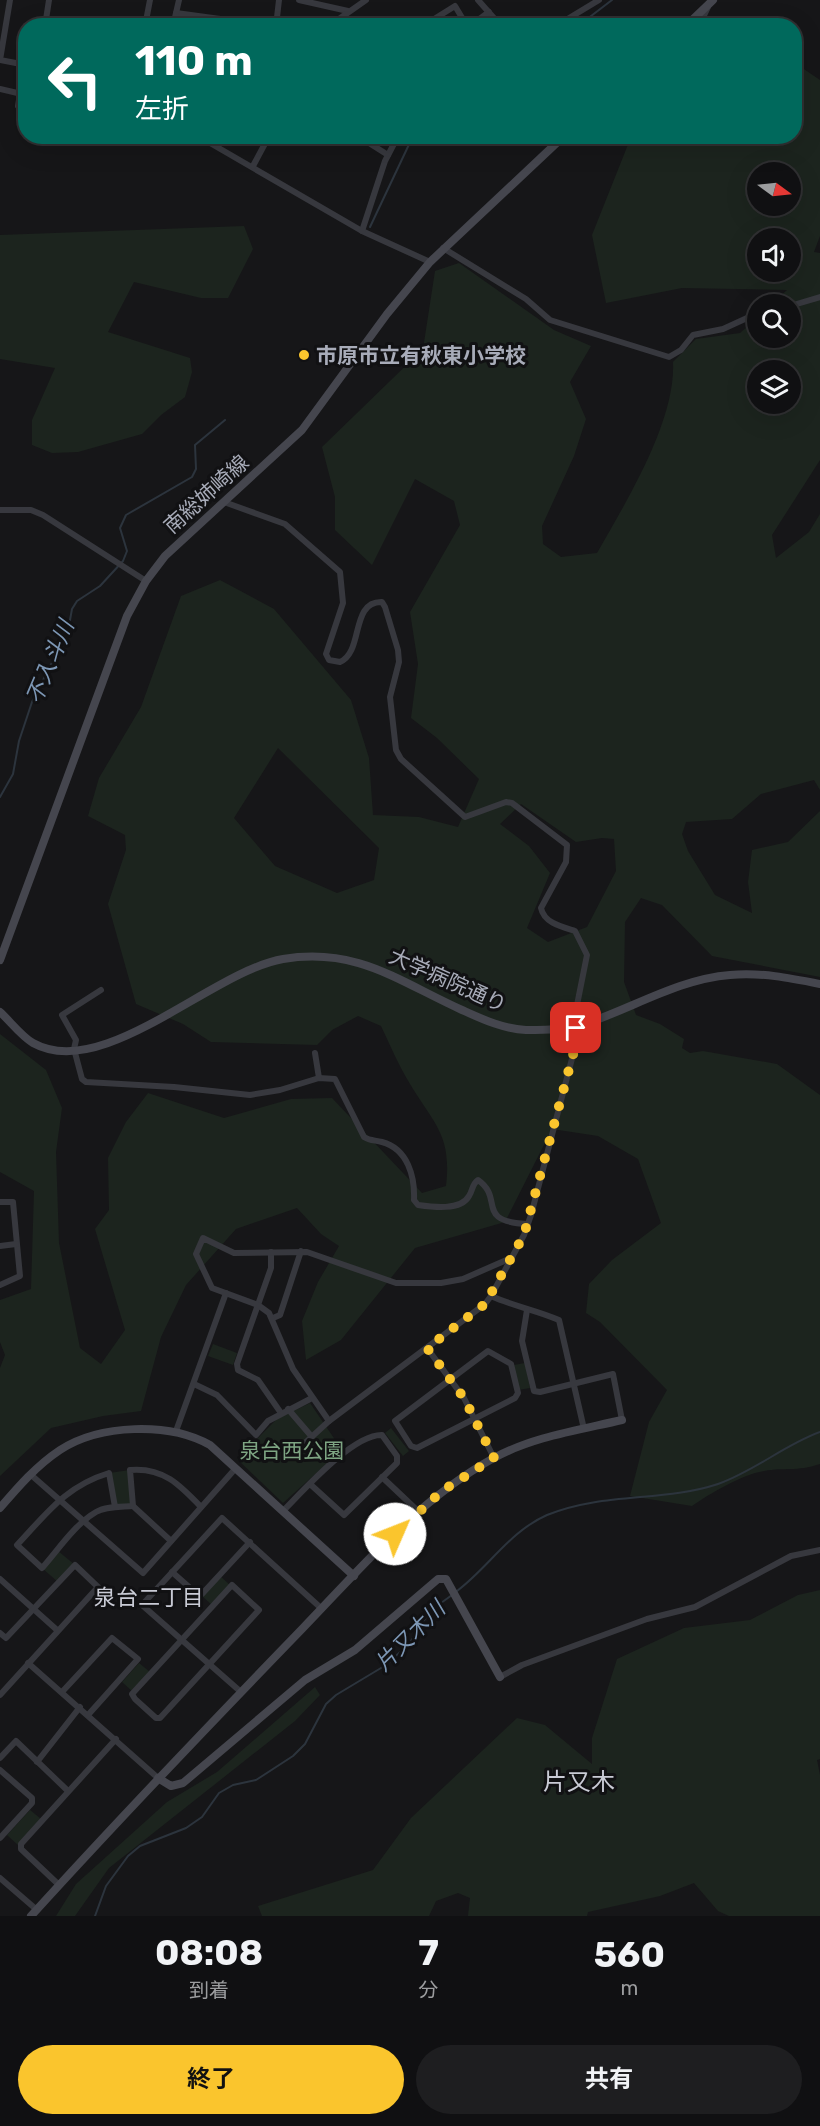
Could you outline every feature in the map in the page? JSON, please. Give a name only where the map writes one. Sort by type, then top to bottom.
[{"type":"street","points":[[10,0],[0,60],[18,63]]},
{"type":"street","points":[[46,18],[49,0]]},
{"type":"street","points":[[147,18],[150,0]]},
{"type":"street","points":[[174,18],[179,0]]},
{"type":"street","points":[[277,18],[279,0]]},
{"type":"street","points":[[299,0],[348,11]]},
{"type":"street","points":[[339,18],[366,0]]},
{"type":"street","points":[[478,0],[494,18]]},
{"type":"street","points":[[569,18],[599,0]]},
{"type":"street","points":[[694,18],[711,2]]},
{"type":"street","points":[[703,18],[711,2]]},
{"type":"street","points":[[436,18],[455,6],[463,18]]},
{"type":"street","points":[[480,18],[489,12]]},
{"type":"street","points":[[176,13],[213,18]]},
{"type":"street","points":[[0,89],[18,94]]},
{"type":"street","points":[[213,144],[362,231],[430,262]]},
{"type":"street","points":[[253,166],[265,144]]},
{"type":"street","points":[[371,144],[388,155]]},
{"type":"street","points":[[362,231],[394,144]]},
{"type":"street","name":"南総姉崎線","points":[[0,960],[107,670],[128,616],[146,581],[165,556],[302,430],[387,314],[430,262],[556,144]]},
{"type":"street","points":[[444,249],[526,299],[550,320],[658,355],[674,355],[693,335],[723,329],[747,318]]},
{"type":"street","points":[[801,303],[820,297]]},
{"type":"street","points":[[224,502],[285,524],[340,572],[343,603],[326,654],[329,660],[340,662],[348,656],[366,607],[374,602],[382,602],[398,650],[399,662],[390,697],[396,750],[401,759],[465,817],[506,802],[512,803],[567,844],[566,862],[541,908],[543,915],[549,921],[575,931],[587,955],[577,1005],[574,1051],[527,1224],[491,1296],[485,1304],[329,1421],[293,1454]]},
{"type":"street","points":[[0,510],[31,510],[43,515],[146,581]]},
{"type":"street","name":"大学病院通り","points":[[0,1012],[33,1042],[56,1049],[101,1047],[138,1031],[245,970],[282,959],[309,957],[342,957],[384,970],[492,1024],[525,1030],[582,1025],[671,989],[729,975],[775,976],[820,984]]},
{"type":"street","points":[[101,990],[62,1015],[76,1040],[74,1049],[82,1079],[90,1083],[183,1087],[250,1095],[280,1090],[319,1078],[335,1079],[364,1137],[385,1143],[400,1154],[411,1169],[415,1182],[414,1200],[418,1205],[447,1207],[461,1204],[469,1198],[474,1183],[478,1180],[483,1184],[498,1219],[507,1223],[527,1224]]},
{"type":"street","points":[[315,1053],[319,1078]]},
{"type":"street","points":[[0,1202],[14,1202],[20,1276],[0,1285]]},
{"type":"street","points":[[329,1421],[288,1360],[273,1318],[258,1305],[212,1288],[196,1254],[203,1238],[234,1253],[301,1251],[404,1283],[441,1283],[463,1279],[511,1258]]},
{"type":"street","points":[[0,1246],[16,1244]]},
{"type":"street","points":[[273,1318],[280,1315],[301,1251]]},
{"type":"street","points":[[271,1252],[271,1268],[237,1364],[238,1370],[258,1380],[312,1437]]},
{"type":"street","points":[[177,1431],[226,1293]]},
{"type":"street","points":[[491,1296],[559,1320],[584,1429]]},
{"type":"street","points":[[0,1878],[34,1913],[241,1692],[354,1576],[442,1491],[494,1458],[534,1442],[622,1420],[613,1374],[540,1392],[534,1390],[522,1341],[527,1310]]},
{"type":"street","points":[[427,1348],[451,1378],[475,1418],[494,1458]]},
{"type":"street","points":[[488,1351],[510,1364],[518,1394],[515,1398],[475,1418],[417,1448],[411,1446],[395,1421],[488,1351]]},
{"type":"street","points":[[194,1384],[217,1395],[256,1435],[268,1421],[312,1398]]},
{"type":"street","points":[[0,1508],[30,1474],[60,1450],[83,1438],[153,1428],[177,1431],[194,1436],[210,1445],[354,1576]]},
{"type":"street","points":[[283,1511],[310,1484],[348,1450],[375,1435],[382,1435],[397,1456],[396,1462],[344,1515],[310,1484]]},
{"type":"street","points":[[171,1541],[133,1506],[130,1470],[138,1469],[166,1475],[201,1507]]},
{"type":"street","points":[[30,1474],[143,1573],[235,1469]]},
{"type":"street","points":[[115,1507],[109,1473],[82,1483],[59,1499],[17,1545],[42,1568],[96,1512],[115,1507],[133,1506]]},
{"type":"street","points":[[382,1477],[419,1512]]},
{"type":"street","points":[[241,1692],[142,1605],[222,1518],[322,1609]]},
{"type":"street","points":[[172,1572],[196,1594],[202,1594],[249,1542]]},
{"type":"street","points":[[28,1663],[158,1778],[171,1786],[183,1783],[305,1680],[355,1650],[438,1579],[446,1579],[500,1677],[522,1665],[647,1619],[694,1607],[791,1556],[820,1550]]},
{"type":"street","points":[[0,1633],[6,1638],[75,1565],[98,1587],[0,1695]]},
{"type":"street","points":[[0,1579],[57,1630]]},
{"type":"street","points":[[232,1585],[259,1610],[160,1718],[135,1700],[132,1694],[182,1640],[232,1585]]},
{"type":"street","points":[[62,1692],[112,1638],[138,1659],[88,1715]]},
{"type":"street","points":[[37,1762],[80,1707]]},
{"type":"street","points":[[59,1885],[21,1849],[21,1844],[116,1739]]},
{"type":"street","points":[[0,1758],[16,1741],[68,1791]]},
{"type":"street","points":[[0,1770],[32,1798],[32,1803],[0,1838]]},
{"type":"street","points":[[0,1892],[6,1885]]},
{"type":"green space","points":[[802,68],[820,80],[820,236],[814,252],[820,253],[820,460],[772,535],[776,558],[809,532],[820,514],[820,790],[814,780],[761,794],[732,819],[686,822],[682,834],[688,851],[715,895],[752,913],[748,882],[752,850],[788,842],[820,811],[820,977],[712,956],[662,905],[641,898],[625,922],[624,982],[636,1015],[660,1024],[684,1039],[682,1048],[690,1053],[703,1051],[777,1064],[820,1095],[820,1464],[755,1473],[726,1485],[692,1506],[630,1496],[649,1422],[667,1390],[600,1322],[586,1313],[589,1284],[612,1260],[661,1223],[638,1159],[598,1136],[552,1129],[505,1222],[415,1248],[341,1340],[306,1360],[302,1321],[318,1282],[339,1246],[321,1234],[297,1208],[236,1229],[186,1285],[161,1337],[141,1411],[103,1416],[51,1428],[0,1476],[0,1368],[5,1355],[0,1342],[0,1300],[31,1289],[34,1191],[0,1172],[0,1034],[46,1070],[62,1108],[56,1152],[59,1243],[80,1348],[101,1364],[125,1330],[95,1229],[109,1210],[108,1158],[126,1122],[148,1093],[224,1118],[291,1099],[332,1098],[422,1193],[446,1186],[444,1142],[434,1120],[406,1077],[381,1026],[358,1016],[332,1030],[317,1045],[211,1042],[183,1024],[136,1004],[108,904],[126,850],[125,835],[88,816],[99,778],[141,707],[181,596],[220,580],[274,609],[351,700],[369,758],[373,815],[419,817],[458,827],[479,779],[437,738],[411,718],[418,664],[410,612],[460,525],[454,501],[415,479],[372,565],[335,530],[335,497],[322,447],[423,349],[435,271],[459,263],[554,330],[591,346],[570,382],[586,419],[574,456],[542,526],[543,544],[561,557],[597,553],[635,486],[658,435],[672,385],[673,362],[696,339],[740,333],[747,327],[747,348],[801,348],[801,294],[783,294],[787,290],[682,288],[606,303],[592,235],[628,144],[802,144]],"holes":[[[278,748],[379,848],[374,880],[337,893],[275,866],[234,818]],[[521,804],[576,842],[602,838],[614,839],[616,871],[587,927],[548,942],[527,928],[550,873],[529,846],[500,824]]]},
{"type":"green space","points":[[244,226],[253,249],[228,298],[201,298],[134,282],[108,332],[190,358],[192,372],[185,397],[161,415],[142,434],[78,452],[52,453],[32,445],[32,420],[55,368],[0,359],[0,235]]},
{"type":"green space","points":[[213,1344],[237,1353],[233,1365],[208,1356]]},
{"type":"green space","points":[[525,1363],[530,1388],[518,1390],[514,1365]]},
{"type":"green space","name":"泉台西公園","points":[[310,1403],[342,1450],[283,1503],[237,1459],[277,1419]]},
{"type":"green space","points":[[391,1428],[409,1451],[403,1456],[385,1433]]},
{"type":"green space","points":[[130,1470],[133,1506],[115,1507],[109,1473]]},
{"type":"green space","points":[[58,1551],[75,1565],[58,1582],[42,1568]]},
{"type":"green space","points":[[220,1576],[230,1585],[212,1605],[202,1596]]},
{"type":"green space","points":[[820,1590],[820,1759],[817,1760],[820,1775],[820,1916],[729,1916],[718,1911],[694,1883],[660,1896],[588,1912],[587,1916],[468,1916],[470,1898],[458,1893],[436,1901],[429,1916],[262,1916],[258,1906],[373,1870],[411,1818],[517,1718],[545,1725],[592,1764],[592,1738],[617,1659],[684,1628],[750,1620],[798,1595]]},
{"type":"green space","points":[[139,1663],[150,1672],[132,1691],[122,1682]]},
{"type":"green space","points":[[315,1687],[320,1695],[295,1721],[109,1868],[75,1916],[56,1916],[76,1884],[167,1802],[217,1772]]},
{"type":"green space","points":[[30,1810],[41,1819],[18,1845],[7,1835]]},
{"type":"waterway","name":"不入斗川","points":[[588,18],[612,0]]},
{"type":"waterway","name":"不入斗川","points":[[370,227],[409,144]]},
{"type":"waterway","name":"不入斗川","points":[[0,797],[13,774],[19,741],[32,702],[68,631],[72,609],[77,601],[100,586],[123,561],[127,551],[120,528],[126,515],[192,477],[196,469],[195,445],[225,420]]},
{"type":"waterway","name":"片又木川","points":[[457,1591],[510,1540],[547,1515],[590,1503],[697,1490],[718,1484],[732,1479],[820,1432]]},
{"type":"waterway","name":"片又木川","points":[[95,1916],[106,1886],[128,1856],[140,1846],[186,1828],[202,1817],[219,1793],[233,1785],[256,1780],[293,1756],[305,1744],[326,1704],[336,1695],[386,1665],[409,1644],[430,1611],[452,1595]]},
{"type":"place","name":"市原市立有秋東小学校","points":[[304,355]]},
{"type":"district","name":"泉台二丁目","points":[[149,1597]]},
{"type":"district","name":"片又木","points":[[579,1782]]},
{"type":"route","points":[[395,1534],[442,1491],[494,1458],[464,1398],[427,1348],[485,1304],[524,1235],[574,1051],[576,1028]]}]
